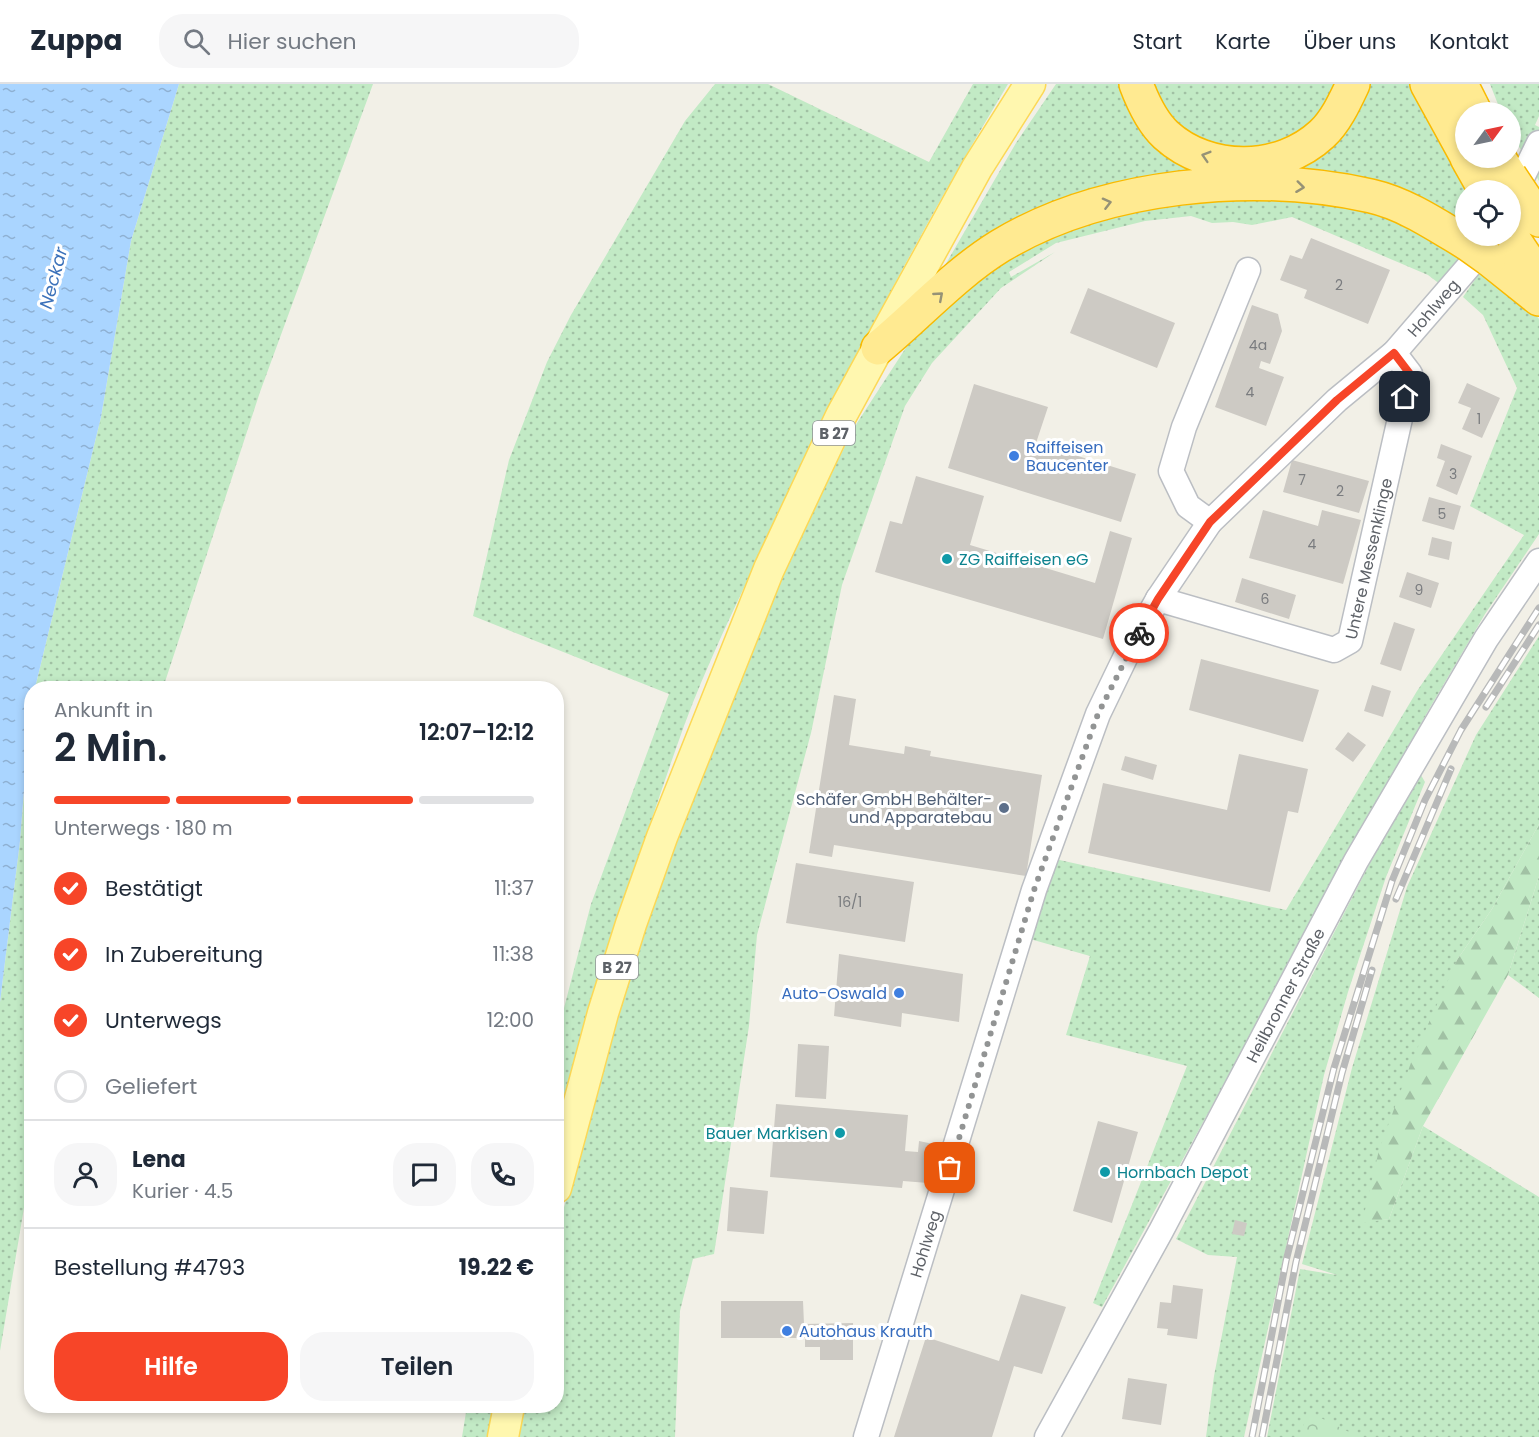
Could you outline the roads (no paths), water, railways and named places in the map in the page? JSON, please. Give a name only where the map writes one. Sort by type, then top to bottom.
[{"type":"highway","points":[[1136,84],[1140,96],[1165,134],[1188,150],[1235,165],[1272,161],[1298,152],[1322,134],[1340,111],[1353,84]]},
{"type":"highway","points":[[1427,84],[1455,136]]},
{"type":"highway","points":[[1461,84],[1470,102]]},
{"type":"highway","points":[[1475,84],[1481,102]]},
{"type":"highway","points":[[1482,168],[1498,180]]},
{"type":"highway","points":[[878,348],[999,247],[1025,232],[1070,213],[1147,193],[1212,184],[1257,183],[1372,196],[1455,232]]},
{"type":"highway","points":[[1483,246],[1539,298]]},
{"type":"highway","points":[[1518,246],[1539,277]]},
{"type":"main road","name":"B 27","points":[[564,1158],[603,1013],[662,837],[769,569],[841,416],[967,186],[1030,84]]},
{"type":"main road","points":[[503,1437],[508,1413]]},
{"type":"street","points":[[1518,180],[1539,143]]},
{"type":"street","name":"Hohlweg","points":[[866,1437],[1034,890],[1098,714],[1158,599],[1210,522],[1337,400],[1394,353],[1477,257],[1483,246]]},
{"type":"street","points":[[1210,522],[1188,506],[1171,471],[1184,427],[1248,270]]},
{"type":"street","name":"Untere Messenklinge","points":[[1158,599],[1334,650],[1350,641],[1410,374],[1394,353]]},
{"type":"street","name":"Heilbronner Straße","points":[[1047,1437],[1161,1231],[1356,861],[1486,639],[1539,561]]},
{"type":"water","name":"Neckar","points":[[0,84],[179,84],[131,241],[101,417],[37,681],[24,681],[24,790],[0,1002]]},
{"type":"railway","points":[[1252,1437],[1286,1261],[1334,1068],[1392,881],[1425,800],[1461,730],[1539,608]]},
{"type":"railway","points":[[1486,707],[1539,625]]},
{"type":"railway","points":[[1396,899],[1451,769]]},
{"type":"railway","points":[[1262,1437],[1296,1262],[1342,1073],[1372,970]]},
{"type":"place","name":"Raiffeisen Baucenter","points":[[1014,456]]},
{"type":"place","name":"ZG Raiffeisen eG","points":[[947,559]]},
{"type":"place","name":"Schäfer GmbH Behälter- und Apparatebau","points":[[1004,808]]},
{"type":"place","name":"Auto-Oswald","points":[[899,993]]},
{"type":"place","name":"Bauer Markisen","points":[[840,1133]]},
{"type":"place","name":"Hornbach Depot","points":[[1105,1172]]},
{"type":"place","name":"Autohaus Krauth","points":[[787,1331]]}]
